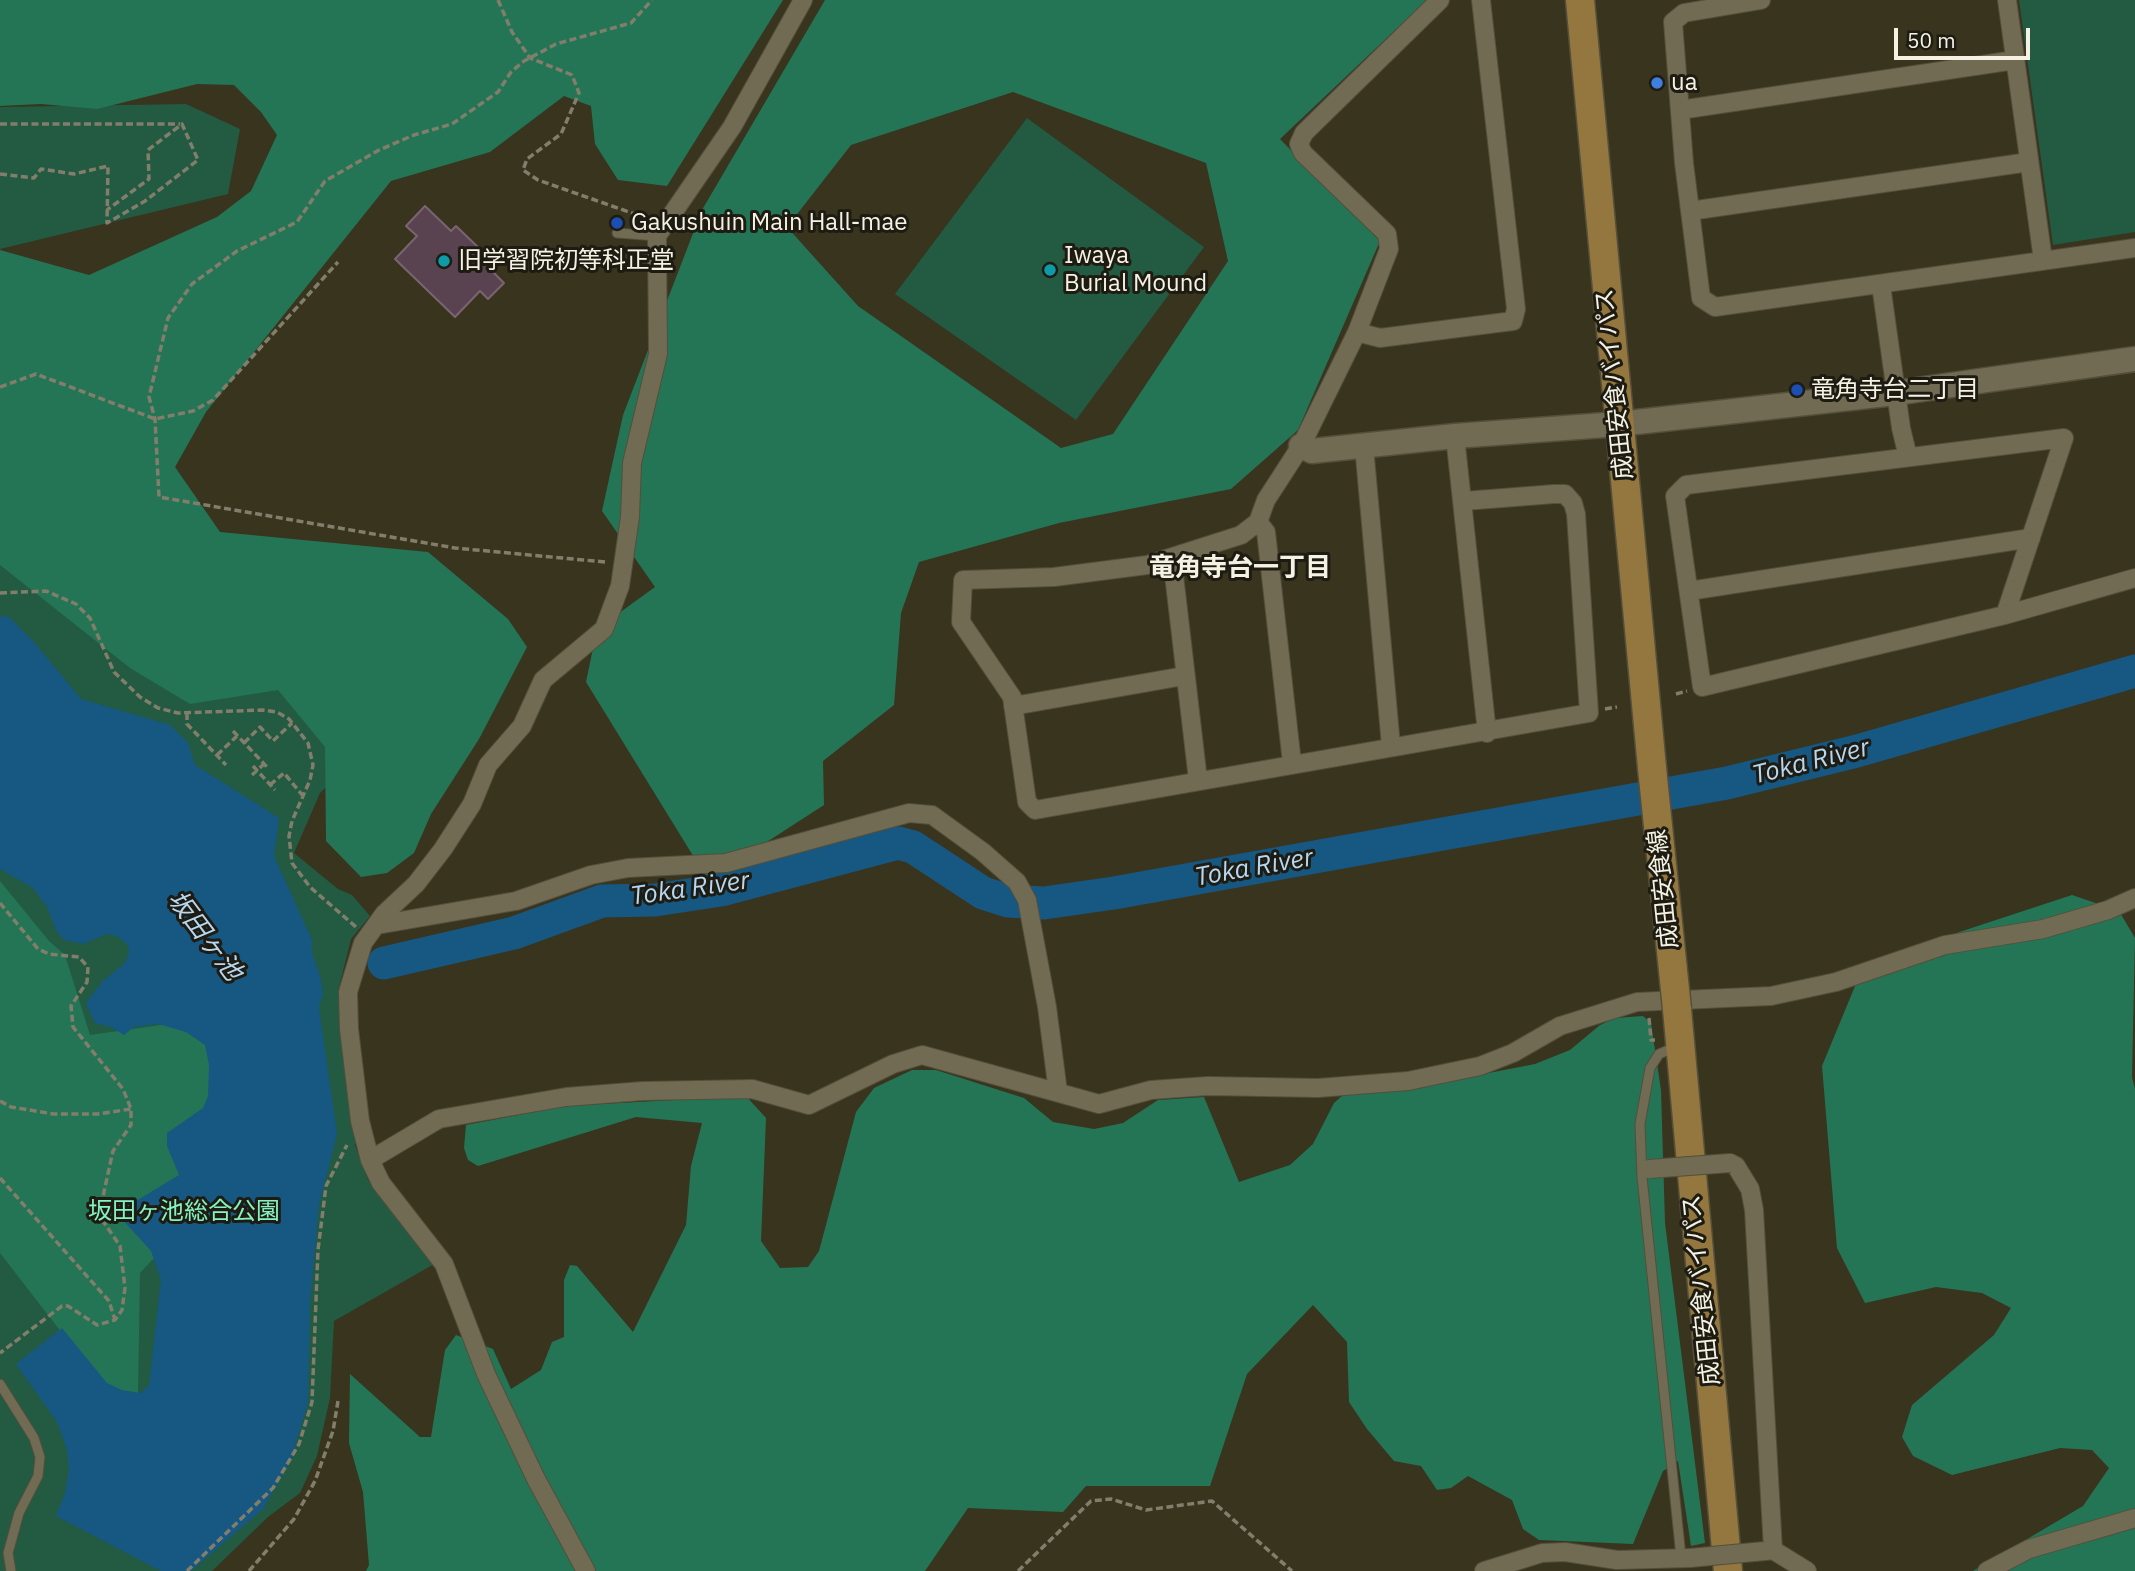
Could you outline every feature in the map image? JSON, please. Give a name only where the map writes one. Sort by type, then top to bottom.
[{"type":"main road","name":"成田安食バイパス","points":[[1580,0],[1652,768]]},
{"type":"main road","name":"成田安食線","points":[[1652,768],[1677,1009]]},
{"type":"main road","name":"成田安食バイパス","points":[[1677,1009],[1728,1571]]},
{"type":"street","points":[[586,1571],[536,1479],[486,1374],[444,1264],[381,1183],[370,1160],[360,1121],[349,1029],[348,992],[372,932],[384,914],[416,884],[443,849],[472,804],[488,765],[522,726],[543,680],[604,629],[620,586],[630,517],[632,463],[658,354],[661,230],[733,127],[803,0]]},
{"type":"street","points":[[1440,0],[1304,133],[1299,144],[1303,153],[1387,234],[1389,249],[1357,332],[1301,446],[1266,500],[1258,522],[1241,535],[1147,565],[1054,577],[963,580],[961,622],[1012,697],[1027,802],[1035,810],[1391,746],[1487,733],[1589,713],[1576,513],[1573,503],[1565,494],[1464,501]]},
{"type":"street","points":[[1357,332],[1380,338],[1513,321],[1517,309],[1481,0]]},
{"type":"street","points":[[1761,0],[1741,1],[1684,13],[1673,22],[1690,211],[1701,298],[1715,307],[2135,248]]},
{"type":"street","points":[[2007,0],[2043,260]]},
{"type":"street","points":[[1680,110],[2015,60]]},
{"type":"street","points":[[1690,211],[2029,162]]},
{"type":"street","points":[[1881,285],[1895,393],[1908,457]]},
{"type":"street","points":[[1301,446],[1312,451],[1455,436],[1619,425],[1895,393],[2135,359]]},
{"type":"street","points":[[1455,436],[1487,733]]},
{"type":"street","points":[[2006,615],[2064,438],[1686,485],[1675,495],[1702,687],[2006,615],[2135,578]]},
{"type":"street","points":[[1364,446],[1391,746]]},
{"type":"street","points":[[1258,522],[1266,532],[1292,763]]},
{"type":"street","points":[[1689,591],[2031,538]]},
{"type":"street","points":[[1172,558],[1198,780]]},
{"type":"street","points":[[1013,706],[1184,676]]},
{"type":"street","points":[[372,932],[516,901],[591,875],[628,868],[726,863],[909,813],[932,815],[983,852],[1017,882],[1027,901],[1047,1007],[1058,1092]]},
{"type":"street","points":[[370,1160],[439,1119],[566,1097],[643,1091],[752,1089],[809,1105],[892,1064],[922,1055],[1099,1104],[1151,1090],[1208,1086],[1318,1088],[1408,1081],[1480,1066],[1513,1053],[1560,1026],[1637,1002],[1771,996],[1836,982],[1945,945],[2043,929],[2108,910],[2135,898]]},
{"type":"street","points":[[1645,1173],[1730,1163],[1736,1166],[1750,1189],[1754,1210],[1769,1550]]},
{"type":"street","points":[[1987,1571],[2029,1549],[2135,1518]]},
{"type":"street","points":[[1484,1571],[1542,1553],[1565,1552],[1617,1560],[1769,1550],[1807,1571]]},
{"type":"lane","points":[[617,233],[661,230]]},
{"type":"lane","points":[[1680,1046],[1659,1054],[1650,1068],[1640,1124],[1686,1557]]},
{"type":"lane","points":[[0,1384],[34,1438],[40,1457],[38,1476],[19,1513],[8,1553],[11,1571]]},
{"type":"path","points":[[498,0],[512,32],[530,58],[572,75],[579,93],[561,134],[527,159],[523,170],[538,180],[661,230]]},
{"type":"path","points":[[623,564],[455,548],[159,497],[155,419],[149,397],[168,318],[192,284],[237,251],[297,222],[325,181],[390,145],[452,124],[498,92],[511,72],[530,58],[556,44],[631,23],[652,0]]},
{"type":"path","points":[[0,124],[182,124]]},
{"type":"path","points":[[107,211],[149,179],[148,150],[182,124]]},
{"type":"path","points":[[0,174],[34,178],[41,169],[74,174],[108,166],[107,223],[145,201],[198,160],[182,124]]},
{"type":"path","points":[[0,387],[36,374],[155,419],[193,411],[213,400],[338,262]]},
{"type":"path","points":[[0,593],[46,592],[76,604],[90,618],[107,660],[122,682],[158,708],[187,713],[262,710],[277,712],[308,743],[312,754],[310,780],[289,836],[292,863],[310,887],[372,932]]},
{"type":"path","points":[[187,713],[187,724],[226,765]]},
{"type":"path","points":[[244,743],[260,727],[273,741],[290,725]]},
{"type":"path","points":[[233,731],[268,768]]},
{"type":"path","points":[[217,755],[237,736]]},
{"type":"path","points":[[252,775],[255,768],[264,764]]},
{"type":"path","points":[[255,768],[275,790]]},
{"type":"path","points":[[270,785],[284,773],[303,796]]},
{"type":"path","points":[[0,903],[38,949],[49,954],[79,957],[85,961],[90,975],[71,1006],[73,1027],[123,1089],[131,1109],[131,1125],[113,1151],[107,1167],[100,1210],[103,1221],[120,1247],[124,1266],[122,1310],[115,1320],[97,1325],[62,1306],[0,1353]]},
{"type":"path","points":[[0,1101],[11,1107],[54,1114],[98,1114],[131,1109]]},
{"type":"path","points":[[187,1571],[273,1488],[299,1444],[312,1402],[318,1250],[327,1186],[360,1121]]},
{"type":"path","points":[[0,1178],[109,1301],[115,1320]]},
{"type":"path","points":[[249,1571],[293,1519],[314,1481],[333,1431],[338,1401]]},
{"type":"path","points":[[1018,1571],[1091,1501],[1111,1499],[1146,1510],[1212,1501],[1292,1571]]},
{"type":"green space","points":[[0,0],[783,0],[667,186],[618,180],[595,144],[591,106],[564,96],[490,152],[391,181],[206,412],[175,467],[220,532],[428,552],[508,619],[527,647],[479,739],[431,814],[414,853],[387,873],[361,877],[326,841],[325,747],[278,690],[190,704],[130,668],[0,565],[0,250],[89,275],[217,217],[251,191],[277,135],[261,112],[234,85],[197,84],[97,109],[41,104],[0,106]]},
{"type":"green space","points":[[825,0],[1427,0],[1280,139],[1380,241],[1298,430],[1231,489],[1059,523],[919,562],[901,613],[894,705],[823,761],[824,805],[708,880],[586,682],[597,629],[655,587],[602,511],[623,415],[702,210]],"holes":[[[1013,92],[1206,163],[1228,261],[1113,434],[1061,448],[858,306],[787,227],[851,145]]]},
{"type":"green space","points":[[2019,0],[2135,0],[2135,232],[2053,245]]},
{"type":"green space","points":[[186,104],[240,129],[228,194],[0,249],[0,107]]},
{"type":"green space","name":"Iwaya Burial Mound","points":[[1027,118],[1204,247],[1076,420],[895,294]]},
{"type":"green space","name":"坂田ヶ池総合公園","points":[[0,543],[393,724],[320,793],[294,853],[338,889],[352,895],[370,916],[351,939],[338,991],[349,1100],[359,1136],[355,1145],[368,1180],[436,1263],[334,1321],[330,1398],[317,1456],[300,1493],[268,1517],[212,1571],[0,1571]]},
{"type":"green space","points":[[0,881],[49,941],[65,955],[90,1035],[175,1023],[231,1044],[200,1209],[140,1273],[138,1396],[103,1386],[0,1253]]},
{"type":"green space","points":[[2072,895],[2119,911],[2135,938],[2132,1077],[2135,1089],[2135,1571],[1973,1571],[2083,1506],[2109,1468],[2092,1450],[2060,1448],[1952,1475],[1913,1456],[1902,1437],[1912,1405],[1994,1335],[2011,1308],[1982,1293],[1936,1287],[1865,1303],[1837,1248],[1822,1066],[1860,974],[1923,944]]},
{"type":"green space","points":[[1643,1016],[1651,1023],[1661,1090],[1665,1223],[1705,1543],[1691,1546],[1678,1461],[1663,1471],[1633,1544],[1539,1540],[1523,1529],[1512,1500],[1468,1476],[1451,1488],[1437,1490],[1421,1466],[1394,1461],[1367,1429],[1349,1402],[1347,1342],[1313,1305],[1247,1374],[1210,1486],[1086,1486],[1063,1512],[968,1508],[925,1571],[366,1571],[369,1565],[363,1492],[349,1443],[350,1374],[420,1437],[431,1437],[445,1350],[456,1335],[493,1349],[511,1389],[541,1370],[552,1342],[564,1337],[564,1280],[570,1265],[577,1266],[633,1332],[686,1225],[691,1166],[702,1123],[636,1117],[478,1166],[468,1160],[464,1148],[466,1125],[565,1106],[746,1096],[766,1118],[761,1241],[780,1268],[808,1267],[819,1251],[856,1112],[874,1088],[912,1070],[936,1070],[1024,1098],[1053,1122],[1094,1129],[1123,1123],[1158,1100],[1204,1097],[1239,1182],[1290,1165],[1313,1144],[1334,1103],[1343,1095],[1427,1085],[1535,1064],[1570,1050],[1600,1025],[1615,1018]]},
{"type":"water","name":"坂田ヶ池","points":[[0,616],[9,617],[33,641],[81,699],[170,725],[188,743],[195,765],[279,818],[274,856],[312,940],[312,953],[320,976],[323,993],[319,1008],[337,1134],[319,1205],[310,1304],[308,1403],[291,1460],[263,1509],[191,1571],[161,1571],[56,1516],[65,1493],[69,1470],[67,1450],[57,1422],[16,1364],[62,1328],[107,1383],[122,1390],[140,1393],[149,1386],[161,1280],[151,1251],[121,1218],[126,1207],[179,1175],[167,1146],[167,1133],[203,1108],[208,1096],[209,1065],[205,1045],[186,1032],[158,1024],[134,1027],[124,1035],[111,1027],[95,1023],[86,1003],[102,982],[125,963],[129,953],[128,945],[117,936],[107,934],[83,944],[64,940],[57,932],[47,907],[33,888],[0,869]]},
{"type":"building","points":[[425,206],[451,231],[456,226],[483,252],[478,257],[504,283],[488,299],[480,291],[455,317],[395,259],[417,236],[406,226]]},
{"type":"waterway","name":"Toka River","points":[[384,963],[514,933],[602,901],[655,900],[721,890],[898,843],[913,847],[983,893],[1008,901],[1044,903],[1114,893],[1727,783],[1857,751],[2135,671]]},
{"type":"place","name":"ua","points":[[1657,83]]},
{"type":"place","name":"Gakushuin Main Hall-mae","points":[[617,223]]},
{"type":"place","name":"旧学習院初等科正堂","points":[[444,261]]},
{"type":"place","name":"Iwaya Burial Mound","points":[[1050,270]]},
{"type":"place","name":"竜角寺台二丁目","points":[[1797,390]]},
{"type":"district","name":"竜角寺台一丁目","points":[[1240,568]]}]
